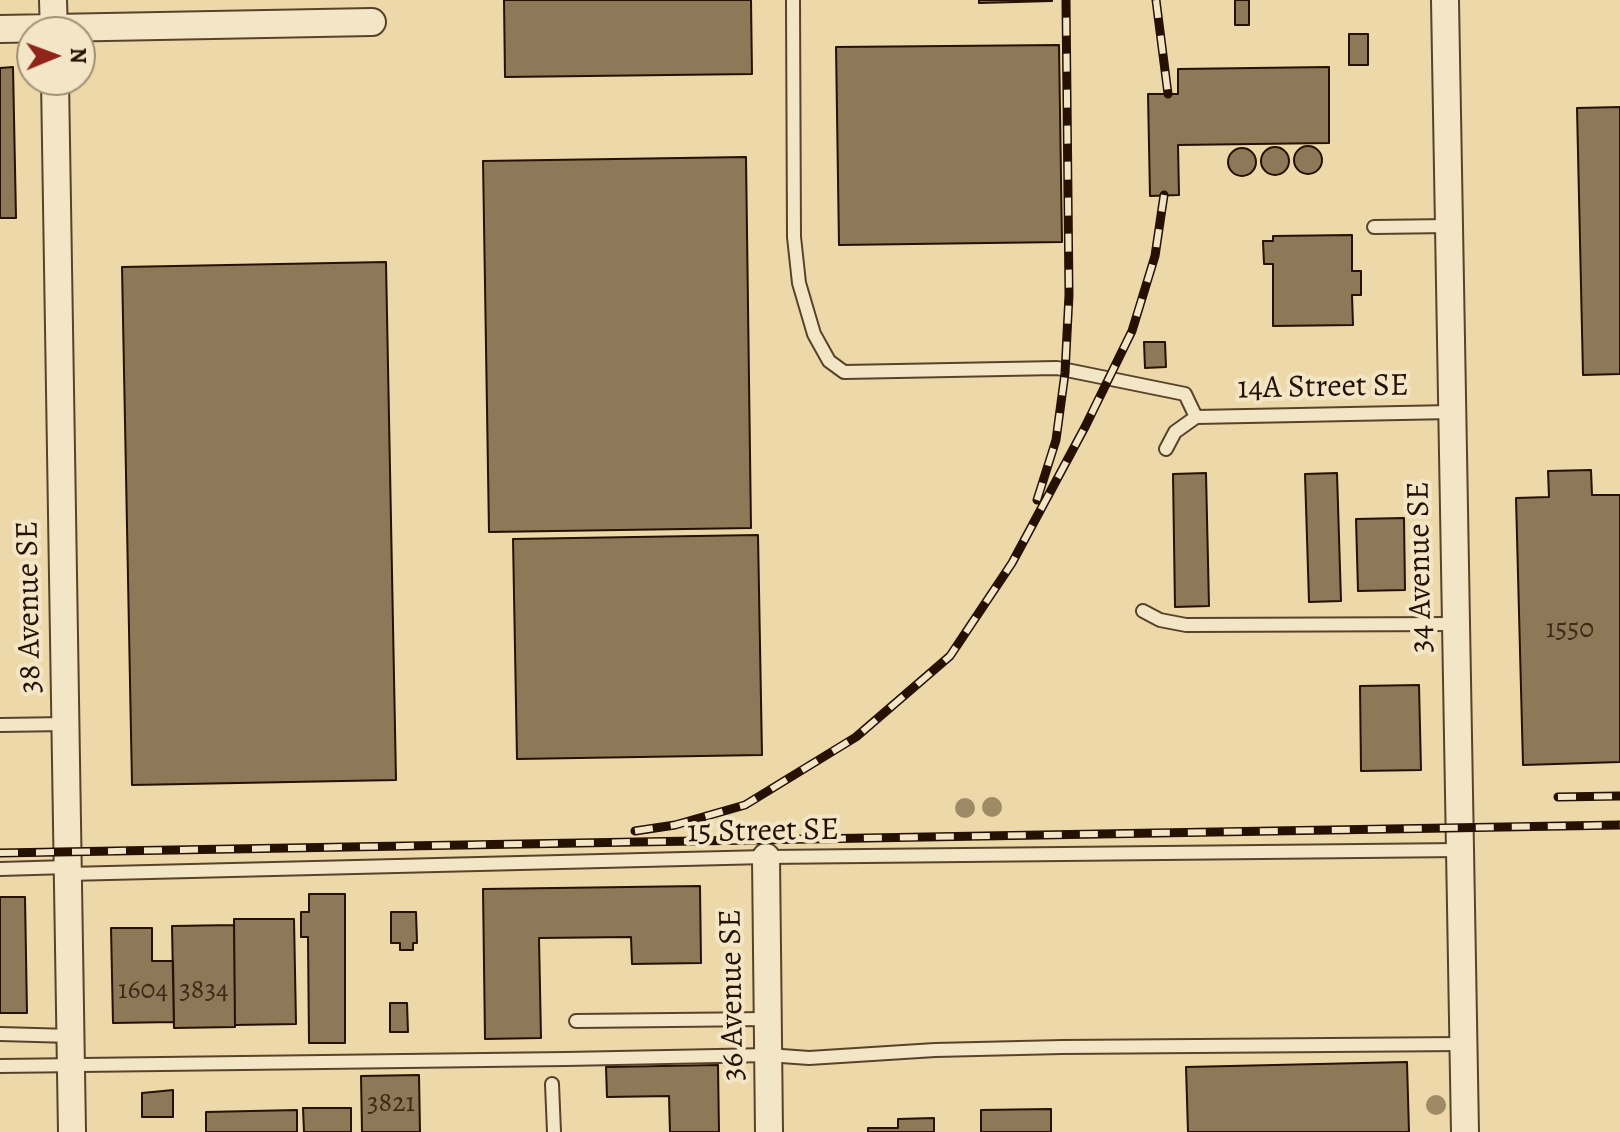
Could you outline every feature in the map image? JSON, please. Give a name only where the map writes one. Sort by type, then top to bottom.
[{"type":"street","name":"34 Avenue SE","points":[[1445,0],[1465,1132]]},
{"type":"street","points":[[96,29],[372,22]]},
{"type":"street","name":"38 Avenue SE","points":[[55,96],[72,1132]]},
{"type":"street","name":"36 Avenue SE","points":[[766,857],[769,1132]]},
{"type":"lane","points":[[793,0],[794,237],[799,283],[814,334],[829,361],[844,372],[1057,368],[1185,394],[1196,417],[1175,432],[1166,449]]},
{"type":"lane","points":[[1374,227],[1449,226]]},
{"type":"lane","name":"14A Street SE","points":[[1196,417],[1452,412]]},
{"type":"lane","points":[[1143,611],[1160,620],[1186,625],[1456,624]]},
{"type":"lane","points":[[0,725],[66,724]]},
{"type":"lane","name":"15 Street SE","points":[[0,869],[68,871],[766,857],[1460,850]]},
{"type":"lane","points":[[576,1021],[768,1019]]},
{"type":"lane","points":[[0,1034],[71,1036]]},
{"type":"lane","points":[[0,1066],[768,1055],[809,1058],[935,1050],[1062,1047],[1464,1044]]},
{"type":"lane","points":[[552,1084],[554,1132]]},
{"type":"building","points":[[504,0],[751,0],[752,74],[505,77]]},
{"type":"building","points":[[979,0],[1052,0],[1052,1],[979,3]]},
{"type":"building","points":[[1235,0],[1249,0],[1249,25],[1235,25]]},
{"type":"building","points":[[1349,34],[1368,34],[1368,65],[1349,65]]},
{"type":"building","points":[[1059,45],[1062,242],[839,245],[836,47]]},
{"type":"building","points":[[13,67],[16,218],[0,218],[0,68]]},
{"type":"building","points":[[1329,67],[1329,143],[1178,145],[1179,195],[1150,196],[1148,94],[1178,94],[1178,69]]},
{"type":"building","points":[[1620,107],[1620,374],[1583,375],[1577,108]]},
{"type":"building","points":[[1308,146],[1318,150],[1322,160],[1318,170],[1308,174],[1298,170],[1294,160],[1298,150]]},
{"type":"building","points":[[1275,147],[1285,151],[1289,161],[1285,171],[1275,175],[1265,171],[1261,161],[1265,151]]},
{"type":"building","points":[[1242,148],[1252,152],[1256,162],[1252,172],[1242,176],[1232,172],[1228,162],[1232,152]]},
{"type":"building","points":[[746,157],[751,528],[489,532],[483,161]]},
{"type":"building","points":[[1352,235],[1352,271],[1361,271],[1361,295],[1352,295],[1353,325],[1273,326],[1273,264],[1264,264],[1263,241],[1273,241],[1273,236]]},
{"type":"building","points":[[386,262],[396,780],[132,785],[122,267]]},
{"type":"building","points":[[1144,342],[1165,342],[1166,367],[1145,368]]},
{"type":"building","points":[[1591,470],[1592,495],[1620,495],[1620,762],[1523,765],[1516,498],[1549,497],[1548,471]]},
{"type":"building","points":[[1206,473],[1209,606],[1175,607],[1173,474]]},
{"type":"building","points":[[1337,473],[1341,601],[1309,602],[1305,474]]},
{"type":"building","points":[[1404,518],[1405,590],[1358,591],[1356,519]]},
{"type":"building","points":[[758,535],[762,755],[517,759],[513,539]]},
{"type":"building","points":[[1419,685],[1421,770],[1361,771],[1360,686]]},
{"type":"building","points":[[700,886],[701,963],[632,964],[631,937],[539,938],[541,1038],[485,1039],[483,889]]},
{"type":"building","points":[[309,894],[345,894],[345,1043],[309,1043],[308,937],[301,937],[301,912],[309,912]]},
{"type":"building","points":[[0,897],[25,897],[27,1013],[0,1013]]},
{"type":"building","points":[[391,912],[416,912],[417,943],[413,943],[413,950],[400,950],[400,943],[391,943]]},
{"type":"building","points":[[234,919],[294,919],[296,1024],[235,1025]]},
{"type":"building","points":[[234,925],[235,1027],[174,1028],[172,926]]},
{"type":"building","points":[[111,928],[152,928],[152,961],[173,961],[174,1022],[113,1023]]},
{"type":"building","points":[[390,1003],[407,1003],[408,1032],[390,1032]]},
{"type":"building","points":[[1407,1062],[1409,1132],[1188,1132],[1186,1067]]},
{"type":"building","points":[[718,1065],[719,1132],[670,1132],[669,1096],[607,1097],[606,1067]]},
{"type":"building","points":[[419,1075],[420,1132],[362,1132],[361,1076]]},
{"type":"building","points":[[173,1090],[173,1117],[142,1117],[142,1093]]},
{"type":"building","points":[[303,1108],[351,1108],[351,1132],[304,1132]]},
{"type":"building","points":[[1051,1109],[1051,1132],[981,1132],[981,1110]]},
{"type":"building","points":[[297,1110],[297,1132],[206,1132],[206,1112]]},
{"type":"building","points":[[934,1118],[934,1132],[868,1132],[868,1128],[898,1128],[898,1119]]},
{"type":"railway","points":[[1037,500],[1056,440],[1065,373],[1069,295],[1066,0]]},
{"type":"railway","points":[[1156,0],[1168,94]]},
{"type":"railway","points":[[635,831],[675,825],[745,805],[856,737],[950,656],[1012,563],[1132,331],[1155,256],[1164,195]]},
{"type":"railway","points":[[1558,797],[1620,796]]},
{"type":"railway","points":[[0,853],[1620,825]]}]
